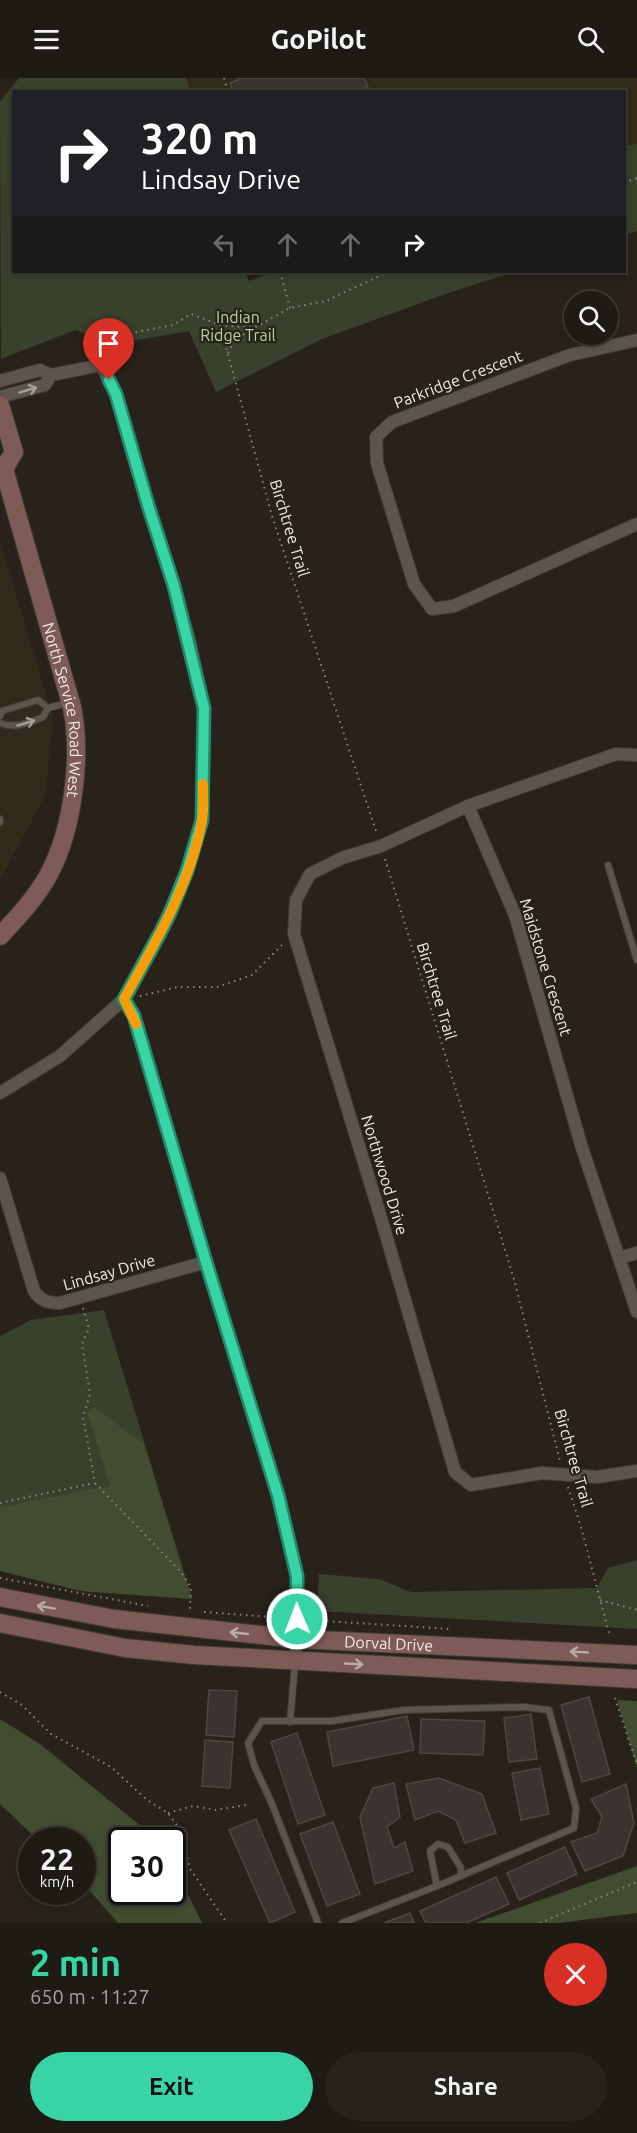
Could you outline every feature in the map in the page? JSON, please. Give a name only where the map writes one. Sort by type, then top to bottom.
[{"type":"main road","name":"North Service Road West","points":[[0,405],[14,452],[2,467],[71,702],[77,731],[77,752],[70,804],[50,873],[22,913],[0,936]]},
{"type":"main road","name":"Dorval Drive","points":[[0,1597],[114,1619],[297,1639],[637,1655]]},
{"type":"main road","name":"Dorval Drive","points":[[0,1623],[125,1647],[194,1655],[637,1679]]},
{"type":"street","name":"Parkridge Crescent","points":[[637,340],[570,355],[392,422],[376,437],[377,463],[414,584],[432,609],[454,606],[637,524]]},
{"type":"street","points":[[0,381],[40,370],[51,375],[101,365],[116,394],[174,586],[204,708],[202,820],[187,871],[160,933],[124,999],[60,1056],[0,1094]]},
{"type":"street","points":[[0,398],[45,385],[51,375]]},
{"type":"street","points":[[468,806],[616,754],[637,756]]},
{"type":"street","name":"Northwood Drive","points":[[468,806],[381,846],[342,858],[310,874],[296,900],[294,934],[381,1218],[455,1472],[471,1485],[542,1473],[597,1477],[637,1471]]},
{"type":"street","name":"Maidstone Crescent","points":[[468,806],[515,915],[582,1148],[637,1312]]},
{"type":"street","points":[[124,999],[134,1016],[206,1262],[278,1495],[297,1576],[296,1660]]},
{"type":"street","name":"Lindsay Drive","points":[[0,1178],[34,1291],[40,1299],[49,1303],[60,1303],[206,1262]]},
{"type":"street","points":[[619,1258],[637,1253]]},
{"type":"lane","points":[[0,716],[2,711],[38,700],[48,708]]},
{"type":"lane","points":[[0,723],[12,727],[30,722],[43,717],[48,708],[71,702]]},
{"type":"lane","points":[[608,865],[637,960]]},
{"type":"lane","points":[[291,1722],[296,1660]]},
{"type":"lane","points":[[318,1923],[272,1804],[254,1765],[248,1743],[262,1721],[332,1721],[404,1710],[524,1707],[549,1710],[576,1808],[574,1828],[342,1923]]},
{"type":"lane","points":[[437,1886],[430,1851],[438,1844],[448,1847],[461,1868],[461,1874]]},
{"type":"path","points":[[280,273],[290,308]]},
{"type":"path","points":[[228,353],[234,341],[290,308],[326,301],[386,273]]},
{"type":"path","points":[[101,365],[104,345],[116,336],[173,325],[191,314],[220,325],[254,328]]},
{"type":"path","name":"Birchtree Trail","points":[[220,325],[272,516],[381,846],[514,1279],[564,1475],[581,1527],[610,1640],[603,1640]]},
{"type":"path","points":[[124,999],[178,987],[217,987],[252,975],[294,934]]},
{"type":"path","points":[[80,1297],[89,1328],[81,1344],[90,1394],[83,1417],[95,1483],[180,1571],[191,1587],[190,1611],[181,1610]]},
{"type":"path","points":[[0,1503],[95,1483]]},
{"type":"path","points":[[0,1578],[152,1607]]},
{"type":"path","points":[[600,1600],[637,1610]]},
{"type":"path","points":[[202,1612],[450,1629]]},
{"type":"path","points":[[0,1692],[22,1705],[51,1734],[111,1767],[147,1800],[168,1813],[181,1831],[190,1869],[227,1923]]},
{"type":"path","points":[[615,1698],[637,1765]]},
{"type":"path","points":[[168,1813],[193,1806],[215,1810],[246,1805]]},
{"type":"path","points":[[540,1923],[637,1882]]},
{"type":"shaded area","points":[[186,78],[637,78],[637,144],[626,146],[626,90],[189,90]]},
{"type":"shaded area","points":[[0,541],[53,718],[46,794],[0,880]]},
{"type":"green space","name":"Indian Ridge Trail","points":[[19,78],[186,78],[190,90],[12,90],[12,273],[245,273],[249,281],[270,273],[511,273],[451,292],[322,339],[216,392],[189,331],[114,344],[75,330],[1,359],[0,102]]},
{"type":"green space","points":[[637,144],[637,231],[626,234],[626,146]]},
{"type":"green space","points":[[104,1310],[192,1599],[81,1591],[0,1571],[0,1336],[31,1320]]},
{"type":"green space","points":[[94,1407],[144,1444],[192,1599],[81,1591],[0,1571],[0,1507],[110,1486],[87,1412]]},
{"type":"green space","points":[[637,1560],[637,1629],[317,1611],[319,1574],[379,1579],[411,1592],[597,1588],[608,1568]]},
{"type":"green space","points":[[617,1700],[637,1701],[637,1768]]},
{"type":"green space","points":[[0,1719],[40,1744],[142,1827],[108,1827],[108,1905],[186,1905],[186,1890],[202,1923],[118,1923],[96,1898],[96,1827],[24,1827],[0,1804]]},
{"type":"green space","points":[[637,1866],[637,1913],[559,1923],[475,1923]]},
{"type":"building","points":[[237,78],[364,78],[368,87],[360,90],[232,90],[230,83],[238,80]]},
{"type":"building","points":[[209,1690],[237,1691],[234,1737],[206,1735]]},
{"type":"building","points":[[589,1697],[610,1774],[582,1782],[561,1705]]},
{"type":"building","points":[[531,1714],[537,1759],[509,1762],[504,1718]]},
{"type":"building","points":[[407,1716],[414,1750],[333,1766],[327,1732]]},
{"type":"building","points":[[421,1719],[485,1721],[483,1755],[420,1753]]},
{"type":"building","points":[[297,1733],[325,1815],[298,1824],[271,1742]]},
{"type":"building","points":[[205,1740],[233,1742],[230,1788],[202,1786]]},
{"type":"building","points":[[540,1768],[549,1814],[521,1820],[512,1773]]},
{"type":"building","points":[[439,1778],[482,1794],[496,1833],[465,1843],[456,1820],[438,1811],[415,1820],[406,1784]]},
{"type":"building","points":[[394,1783],[400,1817],[387,1827],[394,1848],[405,1842],[413,1871],[375,1884],[360,1817],[373,1788]]},
{"type":"building","points":[[626,1784],[634,1823],[623,1856],[585,1871],[571,1842],[597,1833],[602,1817],[591,1799]]},
{"type":"building","points":[[256,1819],[295,1912],[270,1923],[229,1830]]},
{"type":"building","points":[[333,1822],[360,1894],[327,1906],[300,1834]]},
{"type":"building","points":[[565,1847],[577,1874],[519,1900],[507,1873]]},
{"type":"building","points":[[496,1877],[509,1904],[466,1923],[426,1923],[420,1911]]},
{"type":"building","points":[[410,1913],[414,1923],[384,1923]]},
{"type":"slow traffic","points":[[136,1024],[124,999],[160,933],[187,871],[202,820],[203,784]]},
{"type":"route","points":[[109,380],[116,394],[174,586],[204,708],[202,820],[187,871],[170,913],[124,999],[134,1016],[206,1262],[278,1495],[297,1576],[297,1619]]}]
